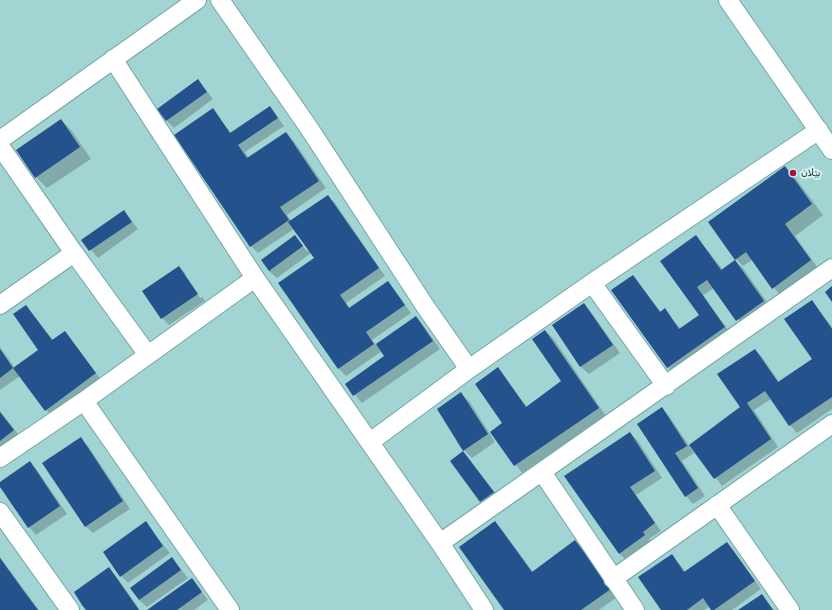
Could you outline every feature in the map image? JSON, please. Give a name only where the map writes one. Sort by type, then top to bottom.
[{"type":"street","points":[[0,140],[197,0]]},
{"type":"street","points":[[220,0],[309,128],[425,306],[469,369]]},
{"type":"street","points":[[728,0],[832,150]]},
{"type":"street","points":[[113,59],[255,278],[440,543],[484,610]]},
{"type":"street","points":[[370,442],[469,369],[592,283],[818,130]]},
{"type":"street","points":[[0,146],[148,356]]},
{"type":"street","points":[[0,305],[74,253]]},
{"type":"street","points":[[440,543],[666,386],[832,268]]},
{"type":"street","points":[[0,458],[148,356],[255,278]]},
{"type":"street","points":[[592,283],[666,386]]},
{"type":"street","points":[[84,401],[230,610]]},
{"type":"street","points":[[613,580],[717,505],[831,426]]},
{"type":"street","points":[[542,472],[613,580],[635,610]]},
{"type":"street","points":[[717,505],[790,610]]},
{"type":"street","points":[[0,512],[70,610]]},
{"type":"building","points":[[198,79],[207,92],[166,121],[157,109]]},
{"type":"building","points":[[270,106],[278,118],[238,145],[247,158],[286,132],[319,181],[280,207],[289,220],[250,247],[174,135],[213,108],[230,133]]},
{"type":"building","points":[[61,119],[80,147],[35,178],[16,150]]},
{"type":"building","points":[[785,166],[812,204],[785,224],[811,260],[772,289],[746,252],[735,260],[708,222]]},
{"type":"building","points":[[328,195],[379,268],[340,295],[349,308],[388,281],[405,305],[366,332],[374,344],[338,369],[278,283],[314,258],[288,222]]},
{"type":"building","points":[[124,210],[132,222],[89,251],[81,240]]},
{"type":"building","points":[[295,235],[303,246],[269,271],[261,260]]},
{"type":"building","points":[[696,235],[721,270],[735,260],[764,301],[736,321],[707,280],[697,287],[725,327],[667,368],[611,290],[633,275],[660,312],[665,308],[679,329],[699,315],[660,261]]},
{"type":"building","points":[[179,266],[198,294],[161,319],[142,291]]},
{"type":"building","points":[[832,286],[832,302],[825,292]]},
{"type":"building","points":[[812,300],[832,329],[832,397],[789,426],[765,391],[747,403],[771,439],[714,479],[689,445],[740,407],[717,374],[755,349],[778,382],[812,359],[784,319]]},
{"type":"building","points":[[584,303],[613,345],[580,367],[552,325]]},
{"type":"building","points":[[26,305],[52,340],[65,331],[96,373],[45,411],[13,368],[38,350],[13,314]]},
{"type":"building","points":[[416,316],[433,341],[353,396],[345,384],[384,356],[376,344]]},
{"type":"building","points":[[545,330],[599,408],[514,466],[490,432],[502,423],[475,384],[498,367],[526,407],[561,381],[532,339]]},
{"type":"building","points":[[0,349],[13,368],[0,378]]},
{"type":"building","points":[[461,392],[488,434],[463,451],[437,409]]},
{"type":"building","points":[[662,407],[687,446],[675,453],[698,488],[685,497],[637,424]]},
{"type":"building","points":[[0,412],[14,430],[0,441]]},
{"type":"building","points":[[630,432],[655,471],[630,487],[655,523],[643,532],[645,535],[619,554],[564,476]]},
{"type":"building","points":[[81,437],[123,501],[85,527],[42,463]]},
{"type":"building","points":[[463,451],[494,492],[480,502],[450,461]]},
{"type":"building","points":[[30,461],[60,506],[28,528],[0,487],[0,482]]},
{"type":"building","points":[[146,521],[163,546],[120,577],[103,552]]},
{"type":"building","points":[[495,521],[532,572],[575,540],[611,589],[581,610],[504,610],[459,547]]},
{"type":"building","points":[[727,542],[755,581],[714,610],[711,610],[703,598],[687,610],[661,610],[638,577],[672,554],[684,572]]},
{"type":"building","points":[[172,557],[181,570],[139,600],[130,588]]},
{"type":"building","points":[[0,558],[23,590],[38,610],[0,610]]},
{"type":"building","points":[[109,567],[139,610],[86,610],[82,605],[74,592]]},
{"type":"building","points":[[192,578],[202,592],[177,610],[147,610]]},
{"type":"building","points":[[762,594],[773,610],[738,610]]},
{"type":"place","name":"بێلان","points":[[793,173]]}]
